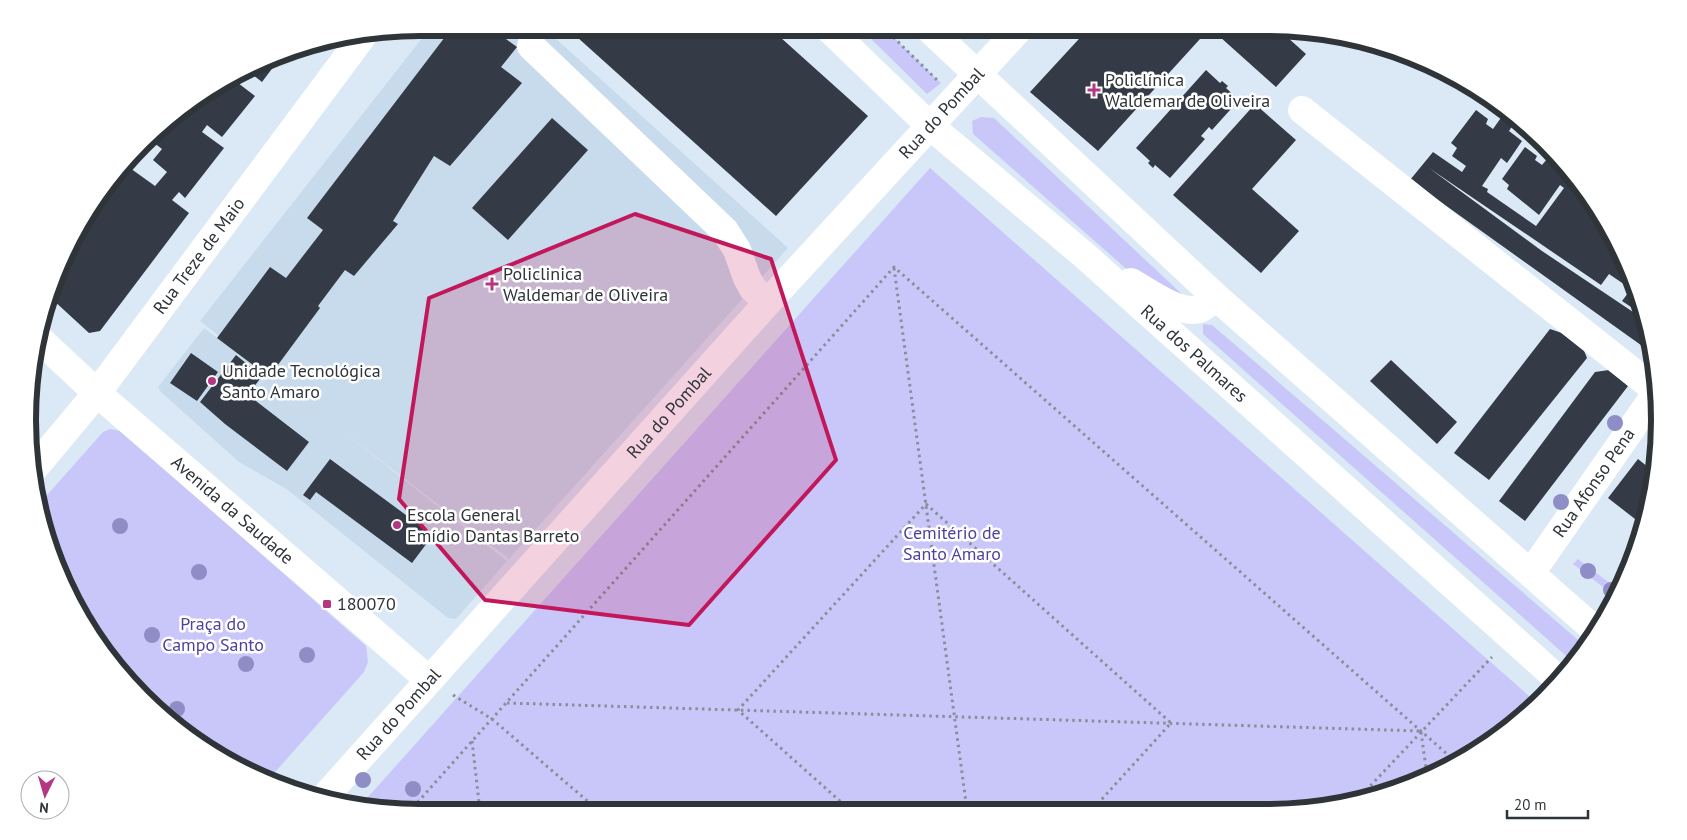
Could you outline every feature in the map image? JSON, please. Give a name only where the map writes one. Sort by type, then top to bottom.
[{"type":"street","name":"Rua dos Palmares","points":[[836,36],[929,125],[1084,255],[1554,675]]},
{"type":"street","points":[[936,36],[1216,297],[1590,626]]},
{"type":"street","name":"Rua do Pombal","points":[[329,793],[768,302],[1013,36]]},
{"type":"street","name":"Rua Treze de Maio","points":[[39,462],[97,393],[358,42]]},
{"type":"street","points":[[531,46],[725,231],[737,250],[753,289],[768,302]]},
{"type":"street","points":[[1302,110],[1649,384]]},
{"type":"street","points":[[1084,255],[1175,306],[1190,310],[1201,308],[1216,297]]},
{"type":"street","name":"Avenida da Saudade","points":[[44,344],[97,393],[429,680]]},
{"type":"street","name":"Rua Afonso Pena","points":[[1531,573],[1650,401]]},
{"type":"path","points":[[894,267],[966,804]]},
{"type":"path","points":[[416,804],[894,267]]},
{"type":"path","points":[[894,267],[1450,757]]},
{"type":"path","points":[[738,710],[926,504]]},
{"type":"path","points":[[926,504],[1171,723]]},
{"type":"path","points":[[1365,791],[1510,637]]},
{"type":"path","points":[[429,680],[492,718],[591,804]]},
{"type":"path","points":[[506,703],[1421,731]]},
{"type":"path","points":[[738,710],[843,804]]},
{"type":"path","points":[[1097,804],[1171,723]]},
{"type":"path","points":[[1421,731],[1426,769]]},
{"type":"path","points":[[472,741],[479,804]]},
{"type":"highlighted area","points":[[635,214],[771,259],[836,460],[689,625],[485,600],[399,499],[429,298]]},
{"type":"shaded area","name":"Policlinica Waldemar de Oliveira","points":[[424,36],[553,36],[788,248],[509,559],[345,433],[507,561],[456,619],[448,618],[288,490],[239,462],[161,392],[158,387],[204,328],[266,375],[219,435],[268,374],[200,321]]},
{"type":"green space","points":[[868,36],[892,36],[941,83],[927,94]]},
{"type":"green space","points":[[981,117],[994,118],[1185,297],[1173,310],[973,134],[972,121]]},
{"type":"green space","name":"Cemitério de Santo Amaro","points":[[930,168],[1531,698],[1520,709],[1480,739],[1414,775],[1366,791],[1292,803],[420,804],[366,799]]},
{"type":"green space","points":[[1203,324],[1212,325],[1580,641],[1568,658],[1203,334]]},
{"type":"green space","name":"Praça do Campo Santo","points":[[110,429],[121,431],[366,646],[368,662],[364,672],[273,775],[207,739],[167,709],[131,673],[116,654],[101,633],[76,590],[65,567],[49,519],[45,498],[103,432]]},
{"type":"green space","points":[[1578,559],[1613,586],[1610,592],[1573,564]]},
{"type":"building","points":[[446,36],[502,36],[517,47],[501,67],[522,83],[450,166],[434,156],[393,221],[398,224],[354,276],[345,270],[318,306],[320,308],[269,377],[217,338],[270,267],[286,278],[323,230],[307,218]]},
{"type":"building","points":[[576,36],[779,36],[868,116],[776,216]]},
{"type":"building","name":"Policlínica Waldemar de Oliveira","points":[[1082,36],[1203,36],[1098,151],[1030,92]]},
{"type":"building","points":[[1219,36],[1287,37],[1306,54],[1276,87]]},
{"type":"building","points":[[275,64],[262,82],[253,75]]},
{"type":"building","points":[[1206,70],[1220,83],[1222,81],[1228,86],[1226,88],[1239,100],[1212,130],[1209,127],[1201,136],[1205,139],[1170,178],[1155,165],[1153,168],[1148,163],[1150,161],[1136,148]]},
{"type":"building","points":[[239,82],[255,96],[222,137],[207,125],[202,132],[224,148],[185,198],[179,192],[172,200],[189,213],[100,331],[89,333],[55,302],[65,273],[101,207],[130,168],[155,186],[167,172],[153,160],[162,149],[155,143],[207,101]]},
{"type":"building","points":[[1255,104],[1296,140],[1252,189],[1299,231],[1261,273],[1173,195]]},
{"type":"building","points":[[1476,110],[1488,119],[1486,124],[1493,129],[1502,117],[1513,125],[1509,131],[1522,141],[1507,163],[1501,158],[1482,186],[1488,189],[1487,192],[1536,226],[1564,188],[1560,185],[1539,215],[1507,189],[1509,185],[1502,179],[1525,147],[1537,156],[1535,160],[1542,165],[1547,159],[1556,167],[1599,228],[1622,273],[1626,286],[1609,274],[1601,285],[1429,168],[1542,251],[1636,314],[1643,347],[1410,180],[1433,152],[1462,172],[1466,166],[1452,156],[1457,148],[1451,143]]},
{"type":"building","points":[[552,118],[588,150],[508,240],[472,208]]},
{"type":"building","points":[[1628,292],[1634,309],[1622,301]]},
{"type":"building","points":[[1550,329],[1562,333],[1583,348],[1587,358],[1489,480],[1454,453]]},
{"type":"building","points":[[191,353],[218,372],[197,401],[170,383]]},
{"type":"building","points":[[236,355],[262,376],[248,395],[309,442],[287,471],[225,424],[200,402]]},
{"type":"building","points":[[1391,360],[1457,422],[1437,444],[1370,381]]},
{"type":"building","points":[[1609,370],[1628,386],[1525,521],[1499,501],[1595,372]]},
{"type":"building","points":[[330,459],[433,535],[412,563],[316,492],[310,500],[303,495]]},
{"type":"building","points":[[1638,459],[1647,467],[1639,514],[1635,519],[1608,498]]},
{"type":"place","name":"Policlínica Waldemar de Oliveira","points":[[1094,90]]},
{"type":"place","name":"Policlinica Waldemar de Oliveira","points":[[492,284]]},
{"type":"place","name":"Unidade Tecnológica Santo Amaro","points":[[212,381]]},
{"type":"place","name":"Escola General Emídio Dantas Barreto","points":[[397,525]]},
{"type":"place","name":"180070","points":[[327,604]]}]
